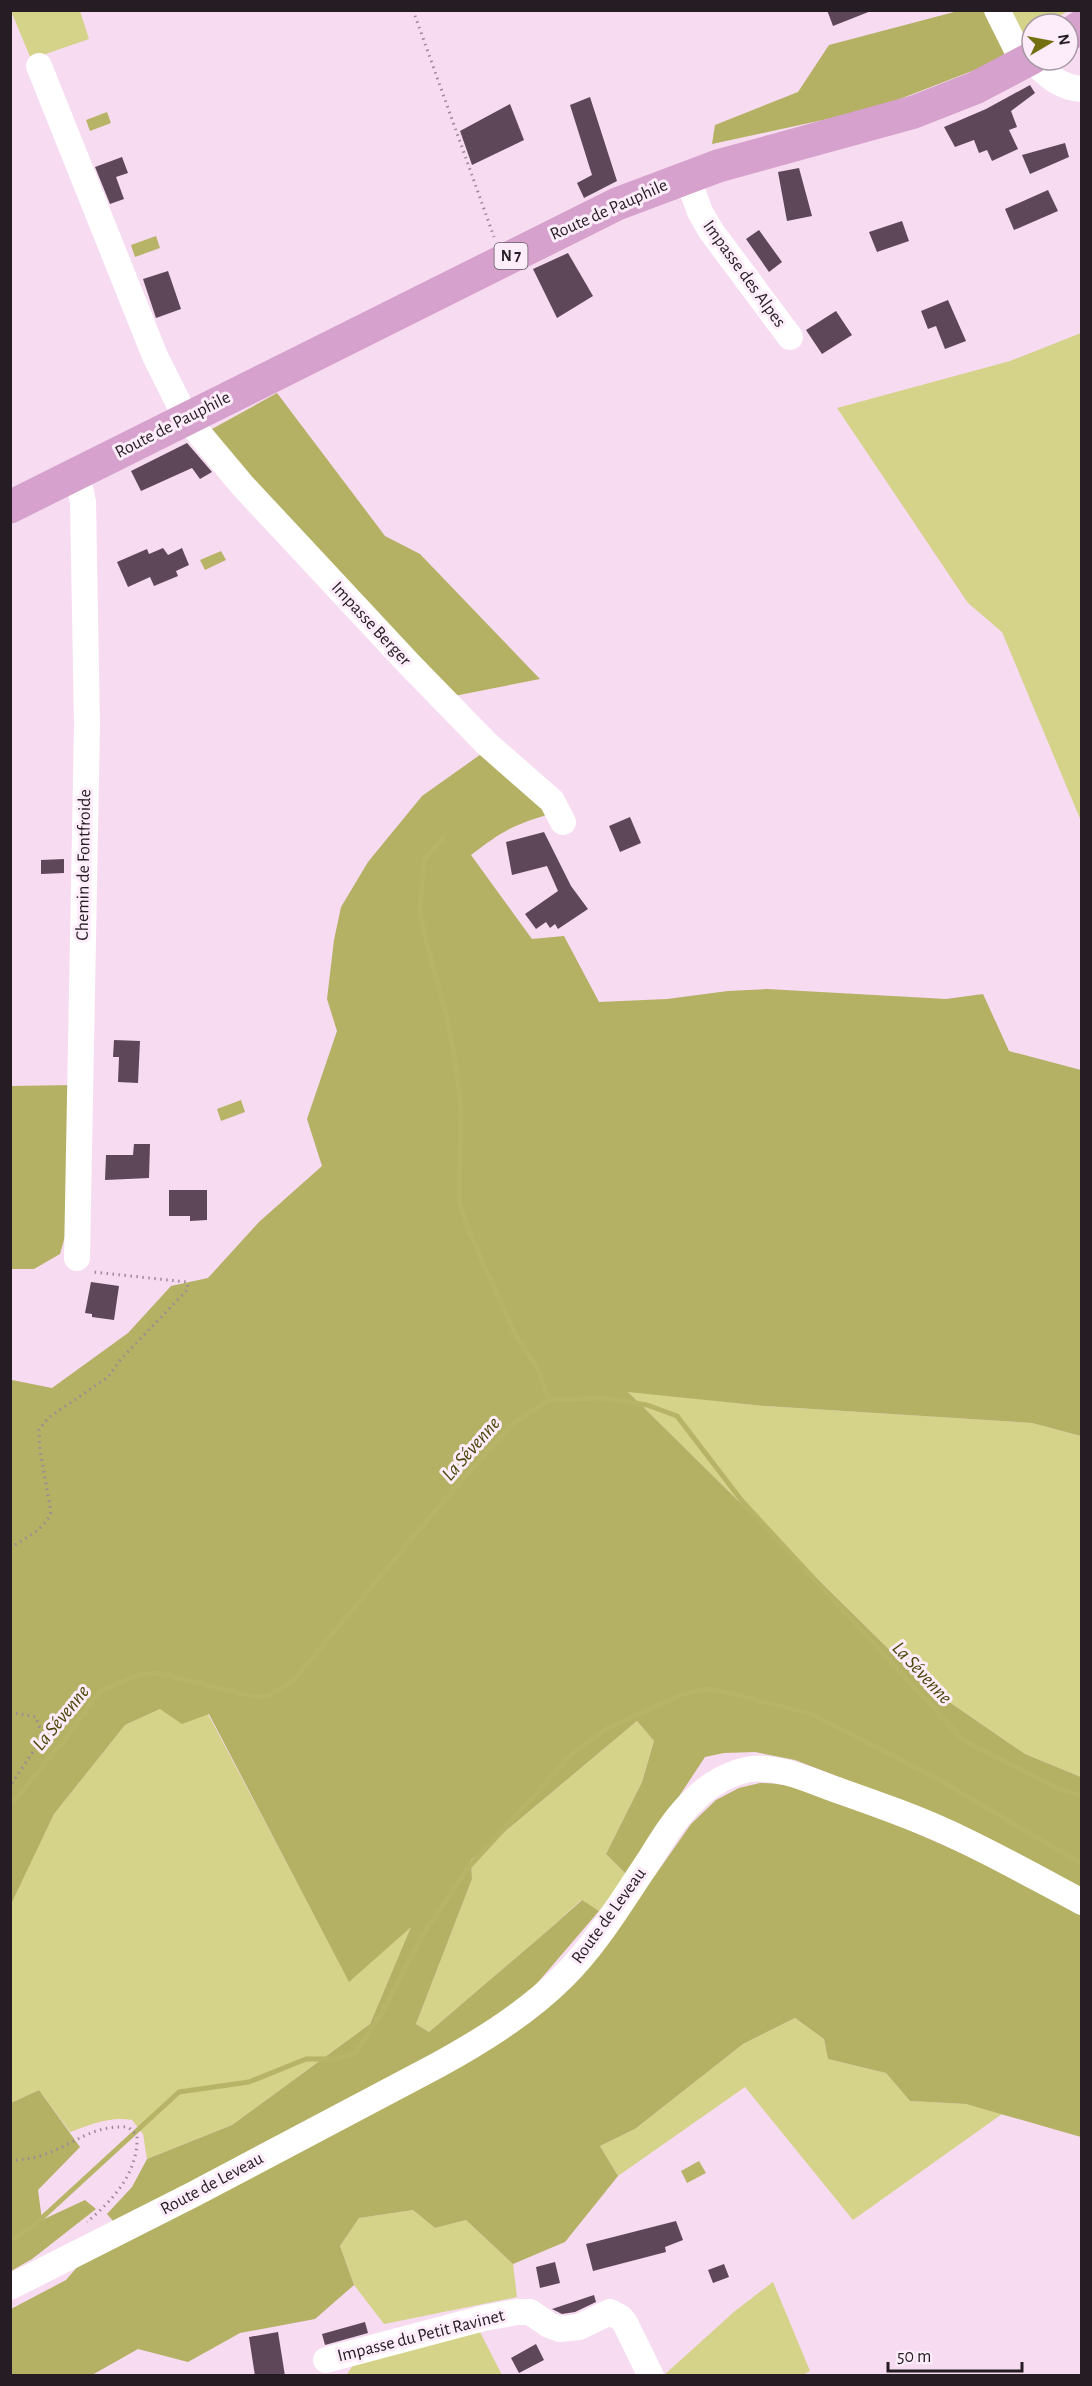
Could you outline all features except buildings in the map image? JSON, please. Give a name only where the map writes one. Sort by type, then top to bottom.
[{"type":"main road","name":"Route de Pauphile","points":[[10,507],[617,204],[687,176],[914,112],[975,88],[1020,65]]},
{"type":"street","points":[[997,10],[1020,52]]},
{"type":"street","name":"Impasse Berger","points":[[39,66],[155,356],[186,418],[243,486],[410,665],[487,744],[552,801],[563,822]]},
{"type":"street","points":[[1046,72],[1054,80],[1074,89],[1082,89]]},
{"type":"street","name":"Impasse des Alpes","points":[[687,176],[700,212],[711,231],[790,337]]},
{"type":"street","name":"Chemin de Fontfroide","points":[[76,1257],[87,725],[84,502],[77,473]]},
{"type":"street","name":"Route de Leveau","points":[[10,2287],[194,2194],[438,2065],[510,2022],[565,1975],[597,1937],[660,1844],[696,1797],[733,1774],[752,1769],[781,1771],[878,1804],[952,1835],[1082,1902]]},
{"type":"street","name":"Impasse du Petit Ravinet","points":[[326,2360],[484,2318],[517,2312],[530,2312],[549,2325],[560,2329],[579,2327],[610,2312],[621,2318],[625,2324],[651,2376]]},
{"type":"path","points":[[413,10],[489,226],[505,259]]},
{"type":"path","points":[[10,1548],[39,1529],[49,1520],[51,1512],[40,1450],[39,1430],[48,1418],[108,1377],[121,1359],[188,1289],[187,1282],[94,1273],[76,1257]]},
{"type":"path","points":[[10,1712],[36,1717],[43,1737],[10,1786]]},
{"type":"path","points":[[10,2161],[42,2155],[82,2135],[102,2129],[128,2127],[137,2135],[138,2149],[124,2183],[105,2207],[79,2230]]},
{"type":"shaded area","points":[[11,11],[80,11],[89,39],[31,59]]},
{"type":"shaded area","points":[[958,11],[986,11],[1005,55],[998,61],[892,102],[846,115],[712,144],[715,125],[798,92],[829,45]]},
{"type":"shaded area","points":[[1006,11],[1068,11],[1020,12],[1020,38]]},
{"type":"shaded area","points":[[107,112],[111,123],[90,131],[86,120]]},
{"type":"shaded area","points":[[156,236],[160,248],[135,257],[131,245]]},
{"type":"shaded area","points":[[1081,333],[1081,821],[1002,632],[968,603],[837,408],[1010,361]]},
{"type":"shaded area","points":[[277,393],[385,536],[420,554],[540,679],[449,697],[215,441],[212,429]]},
{"type":"shaded area","points":[[221,551],[226,560],[205,570],[200,560]]},
{"type":"shaded area","points":[[484,752],[551,814],[527,821],[508,830],[471,855],[532,939],[564,936],[599,1002],[667,999],[728,991],[767,989],[946,999],[983,994],[1009,1051],[1081,1070],[1081,1436],[1032,1423],[765,1406],[628,1392],[926,1686],[1025,1754],[1081,1777],[1081,1890],[956,1822],[795,1760],[755,1752],[724,1753],[705,1757],[627,1875],[606,1854],[642,1782],[654,1741],[637,1721],[471,1860],[472,1879],[416,2024],[429,2032],[582,1900],[599,1911],[533,1988],[489,2024],[114,2222],[107,2214],[132,2187],[147,2159],[232,2125],[370,2024],[411,1927],[349,1982],[209,1714],[182,1724],[160,1709],[125,1725],[54,1814],[11,1904],[11,1381],[52,1388],[128,1333],[171,1286],[208,1278],[259,1222],[322,1166],[307,1119],[337,1031],[327,999],[334,940],[341,907],[368,862],[422,796]]},
{"type":"shaded area","points":[[74,1085],[68,1226],[60,1254],[34,1269],[11,1269],[10,1086]]},
{"type":"shaded area","points":[[241,1100],[245,1112],[221,1121],[217,1109]]},
{"type":"shaded area","points":[[627,1391],[765,1406],[1032,1423],[1081,1436],[1081,1777],[1025,1754],[926,1686]]},
{"type":"shaded area","points":[[160,1709],[208,1714],[349,1981],[412,1925],[370,2024],[232,2125],[147,2159],[143,2134],[132,2120],[108,2120],[70,2132],[39,2090],[11,2103],[10,1904],[54,1814],[125,1725]]},
{"type":"shaded area","points":[[637,1721],[654,1741],[642,1782],[606,1854],[627,1875],[599,1911],[581,1900],[429,2032],[416,2024],[472,1879],[471,1860]]},
{"type":"shaded area","points":[[760,1783],[804,1789],[846,1804],[952,1849],[1081,1912],[1081,2137],[966,2104],[910,2101],[886,2073],[828,2059],[824,2039],[795,2018],[743,2044],[635,2129],[600,2146],[618,2176],[565,2242],[513,2264],[466,2220],[435,2228],[413,2210],[359,2218],[340,2246],[354,2285],[315,2319],[240,2333],[188,2362],[138,2349],[92,2375],[11,2376],[11,2309],[66,2280],[79,2265],[598,1957],[691,1824],[716,1800],[739,1788]]},
{"type":"shaded area","points":[[795,2018],[824,2039],[828,2059],[886,2073],[910,2101],[966,2104],[1002,2114],[853,2220],[745,2087],[618,2176],[600,2146],[635,2129],[743,2044]]},
{"type":"shaded area","points":[[39,2090],[80,2147],[38,2190],[42,2220],[85,2200],[96,2209],[32,2259],[11,2271],[11,2103]]},
{"type":"shaded area","points":[[699,2161],[706,2173],[687,2183],[681,2171]]},
{"type":"shaded area","points":[[413,2210],[435,2228],[466,2220],[513,2264],[517,2297],[384,2324],[354,2285],[340,2246],[359,2218]]},
{"type":"shaded area","points":[[773,2282],[810,2371],[801,2376],[663,2376],[735,2311]]},
{"type":"shaded area","points":[[480,2332],[502,2375],[346,2376],[353,2365]]},
{"type":"waterway","points":[[443,838],[424,860],[420,910],[447,1018],[457,1073],[461,1112],[459,1201],[468,1229],[516,1336],[537,1367],[549,1400]]},
{"type":"waterway","name":"La Sévenne","points":[[10,1806],[65,1739],[100,1691],[139,1675],[158,1673],[256,1697],[268,1696],[293,1681],[435,1511],[511,1425],[549,1400],[603,1398],[647,1405],[677,1416],[742,1501],[963,1740],[1057,1788],[1082,1796]]},
{"type":"waterway","points":[[10,2240],[32,2227],[179,2092],[249,2082],[306,2059],[338,2059],[356,2052],[380,2016],[422,1936],[467,1869],[573,1753],[606,1729],[683,1694],[706,1689],[721,1691],[812,1714],[934,1777],[1082,1864]]}]
